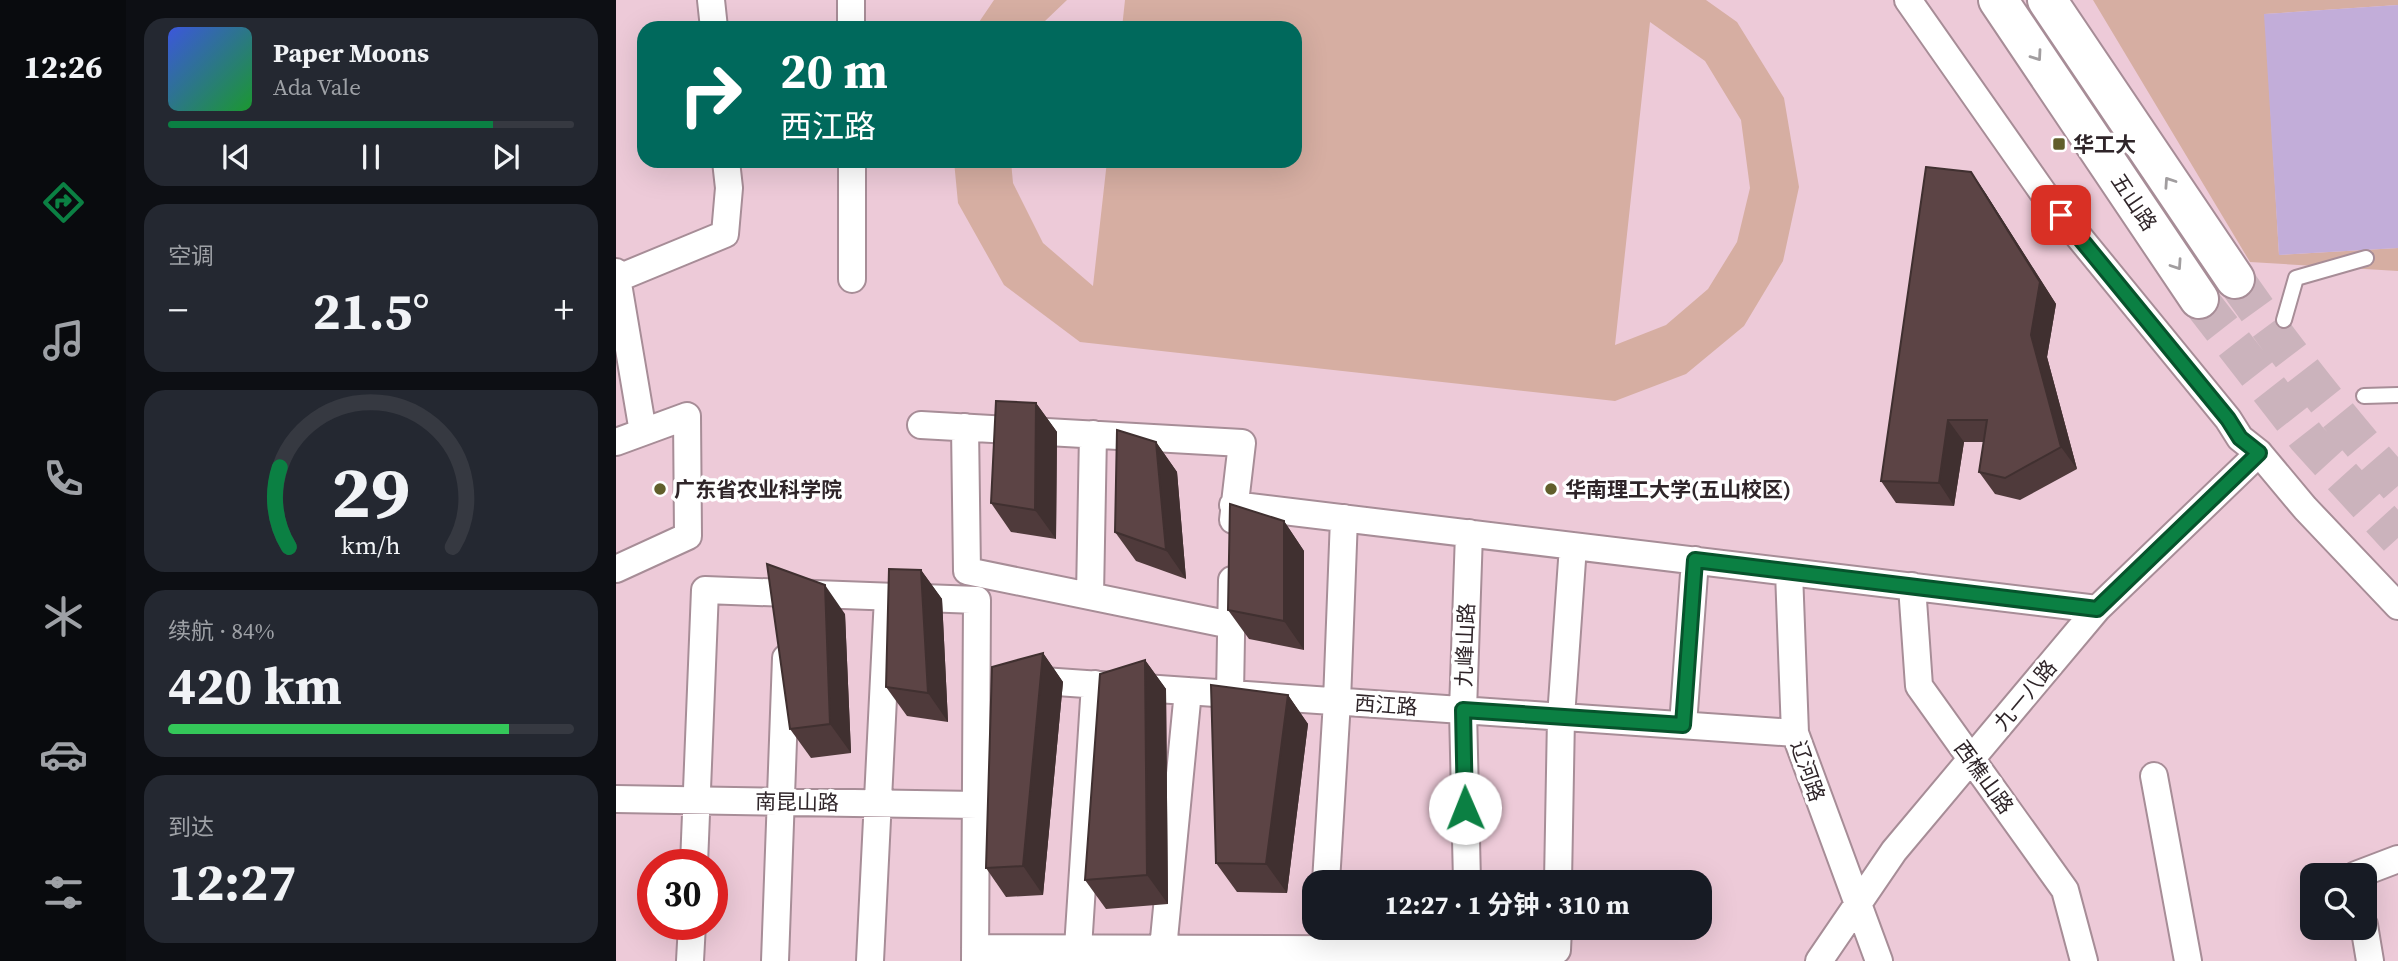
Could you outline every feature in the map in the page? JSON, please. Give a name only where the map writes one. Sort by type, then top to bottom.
[{"type":"main road","name":"五山路","points":[[1998,0],[2199,299]]},
{"type":"main road","name":"五山路","points":[[2047,0],[2235,279]]},
{"type":"street","points":[[711,0],[713,21]]},
{"type":"street","points":[[851,0],[851,21]]},
{"type":"street","points":[[1908,0],[2044,194],[2228,419],[2240,438],[2259,453],[2305,508],[2398,606]]},
{"type":"street","points":[[643,432],[617,276],[725,234],[729,188],[727,168]]},
{"type":"street","points":[[852,168],[852,279]]},
{"type":"street","points":[[616,442],[687,416],[688,536],[616,569]]},
{"type":"street","points":[[920,425],[1242,443],[1234,505],[1230,694]]},
{"type":"street","points":[[965,428],[967,571],[1231,625]]},
{"type":"street","points":[[1090,596],[1093,434]]},
{"type":"street","name":"九一八路","points":[[1819,961],[1894,850],[2097,609],[2259,453]]},
{"type":"street","points":[[1234,505],[2097,609]]},
{"type":"street","points":[[1327,870],[1344,518]]},
{"type":"street","name":"九峰山路","points":[[1467,870],[1463,710],[1469,534]]},
{"type":"street","points":[[1558,870],[1561,717],[1573,546]]},
{"type":"street","points":[[1683,725],[1695,560]]},
{"type":"street","name":"辽河路","points":[[1789,572],[1794,733],[1878,961]]},
{"type":"street","name":"西樵山路","points":[[1912,586],[1919,686],[2065,890],[2084,961]]},
{"type":"street","points":[[694,849],[705,590],[977,600],[975,954],[1078,948],[1322,946],[1468,946],[1557,950],[1557,940]]},
{"type":"street","points":[[775,961],[783,802],[788,593]]},
{"type":"street","points":[[870,961],[888,597]]},
{"type":"street","name":"西江路","points":[[977,676],[1794,733]]},
{"type":"street","points":[[1078,948],[1095,684]]},
{"type":"street","points":[[1163,948],[1188,691]]},
{"type":"street","points":[[2154,776],[2188,961]]},
{"type":"street","name":"南昆山路","points":[[616,799],[977,805]]},
{"type":"street","points":[[2377,866],[2398,859]]},
{"type":"street","points":[[690,961],[691,940]]},
{"type":"street","points":[[2366,940],[2370,961]]},
{"type":"lane","points":[[2284,320],[2296,278],[2366,258]]},
{"type":"lane","points":[[2364,397],[2398,395]]},
{"type":"shaded area","name":"华南理工大学(五山校区)","points":[[616,0],[2398,0],[2398,961],[616,961]]},
{"type":"shaded area","points":[[994,0],[1067,0],[1045,21],[980,21]]},
{"type":"shaded area","points":[[1125,0],[1706,0],[1737,22],[1784,98],[1799,187],[1783,261],[1744,326],[1686,374],[1615,401],[1080,342],[1004,285],[958,203],[955,168],[1012,168],[1013,183],[1043,243],[1093,286],[1106,168],[1302,168],[1302,21],[1123,21]],"holes":[[[1650,22],[1705,61],[1741,120],[1750,188],[1737,242],[1708,289],[1666,325],[1615,345]]]},
{"type":"shaded area","points":[[2093,0],[2398,0],[2398,5],[2265,14],[2279,255],[2398,248],[2398,271],[2250,262]]},
{"type":"shaded area","points":[[2398,5],[2398,248],[2279,255],[2264,14]]},
{"type":"building","points":[[1926,167],[1971,172],[2040,282],[2031,335],[2061,447],[2005,478],[1979,472],[1987,420],[1948,420],[1939,483],[1881,481]]},
{"type":"building","points":[[996,401],[1036,403],[1035,510],[991,503]]},
{"type":"building","points":[[1117,430],[1156,442],[1166,550],[1115,532]]},
{"type":"building","points":[[1230,504],[1284,521],[1284,621],[1228,610]]},
{"type":"building","points":[[767,564],[825,585],[830,724],[790,729]]},
{"type":"building","points":[[889,569],[921,570],[928,693],[886,687]]},
{"type":"building","points":[[1043,653],[1023,866],[986,868],[992,667]]},
{"type":"building","points":[[1145,660],[1147,875],[1085,880],[1100,674]]},
{"type":"building","points":[[1211,685],[1288,695],[1266,864],[1216,863]]},
{"type":"tunnel","points":[[2235,279],[2314,385],[2398,486]]},
{"type":"tunnel","points":[[2199,299],[2307,438],[2398,538]]},
{"type":"place","name":"华工大","points":[[2059,144]]},
{"type":"place","name":"广东省农业科学院","points":[[660,489]]},
{"type":"place","name":"华南理工大学(五山校区)","points":[[1551,489]]},
{"type":"route","points":[[1465,808],[1463,710],[1683,725],[1695,560],[2097,609],[2259,453],[2240,438],[2228,419],[2061,215]]}]
